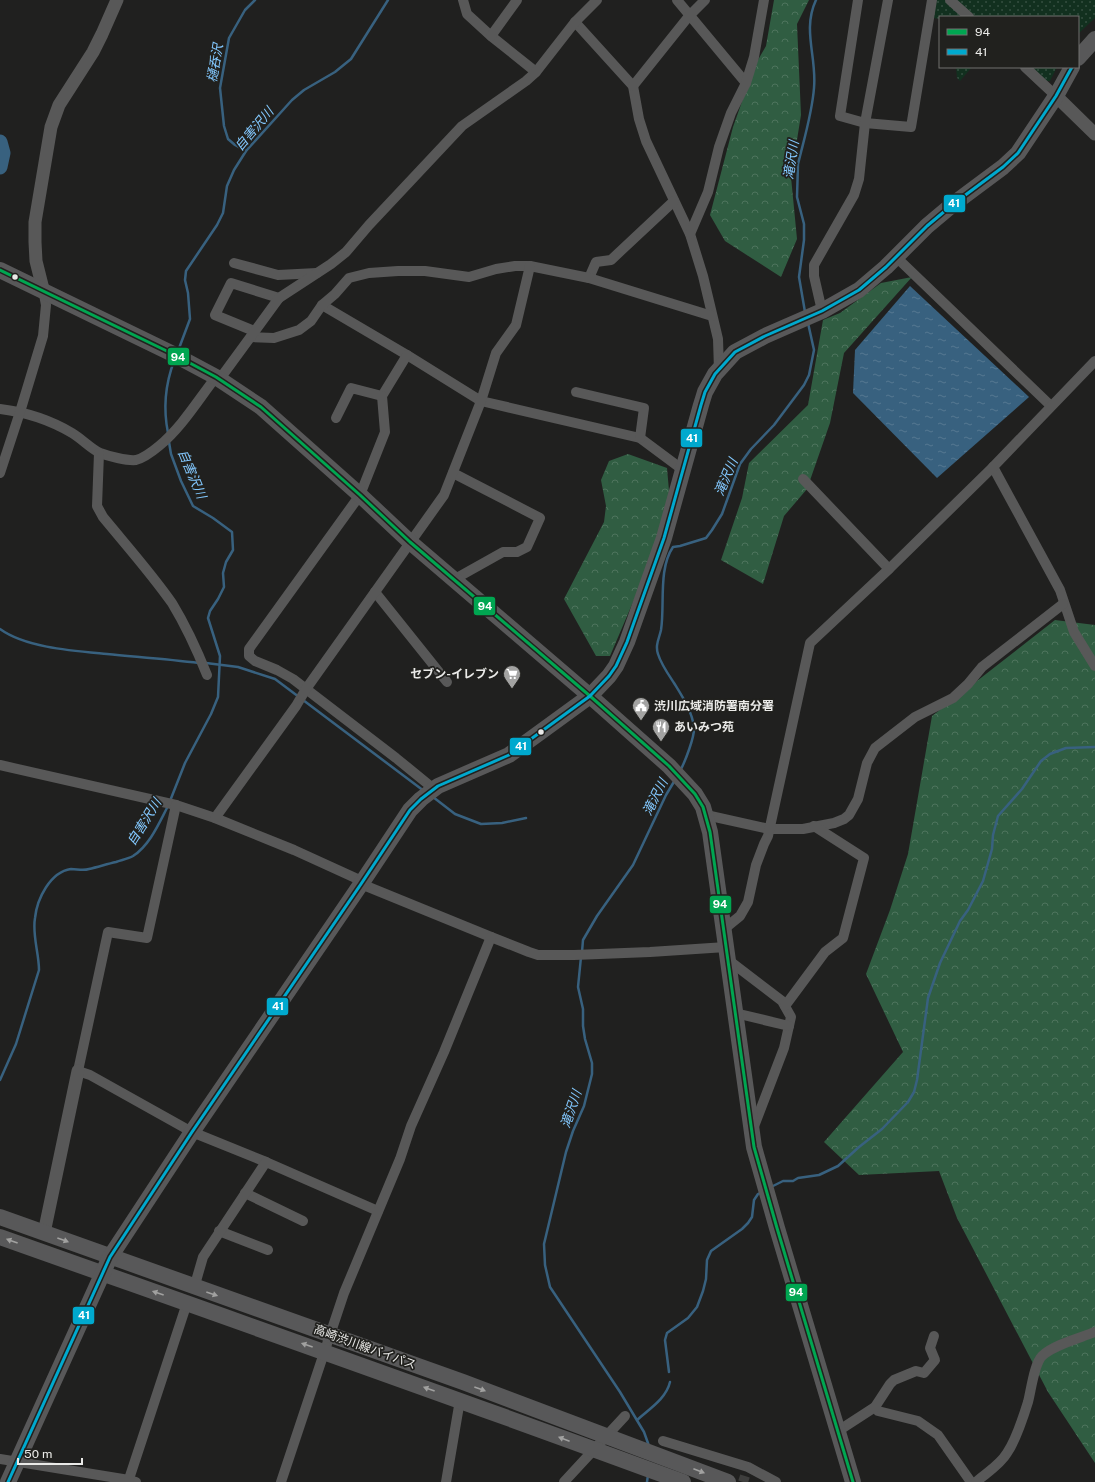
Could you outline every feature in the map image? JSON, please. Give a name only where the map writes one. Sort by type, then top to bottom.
[{"type":"main road","points":[[1079,57],[1095,39]]},
{"type":"main road","points":[[8,1482],[110,1257],[192,1132],[410,810],[420,799],[434,789],[468,772],[509,755],[590,696],[608,676],[622,655],[664,538],[705,392],[719,370],[729,358],[741,348],[819,312],[859,290],[896,257],[927,226],[952,205],[1003,167],[1018,153],[1056,96],[1071,68]]},
{"type":"main road","points":[[0,270],[180,358],[217,378],[261,407],[453,580],[590,696],[669,766],[695,794],[706,814],[710,832],[754,1147],[769,1202],[853,1482]]},
{"type":"main road","name":"高崎渋川線バイパス","points":[[0,1217],[194,1288],[330,1335],[607,1436],[728,1482]]},
{"type":"main road","name":"高崎渋川線バイパス","points":[[0,1237],[460,1400],[683,1482]]},
{"type":"street","points":[[0,473],[43,336],[46,305],[36,261],[35,222],[51,127],[58,105],[93,52],[117,0]]},
{"type":"street","points":[[463,0],[467,14],[491,36],[536,72]]},
{"type":"street","points":[[491,36],[517,0]]},
{"type":"street","points":[[0,409],[20,412],[45,420],[72,433],[99,452],[118,458],[135,460],[148,454],[176,430],[253,334],[279,298],[346,252],[462,126],[526,81],[536,72],[574,22],[597,0]]},
{"type":"street","points":[[677,0],[746,83]]},
{"type":"street","points":[[633,86],[690,16],[705,0]]},
{"type":"street","points":[[690,234],[708,192],[719,147],[731,113],[746,83],[754,57],[764,0]]},
{"type":"street","points":[[858,0],[840,116],[865,123],[911,127],[932,0]]},
{"type":"street","points":[[819,312],[814,265],[837,222],[854,195],[859,179],[865,123],[888,0]]},
{"type":"street","points":[[950,0],[968,16]]},
{"type":"street","points":[[574,22],[633,86],[639,119],[646,141],[690,234],[703,276],[718,339],[719,370]]},
{"type":"street","points":[[1026,68],[1095,134]]},
{"type":"street","points":[[589,278],[596,262],[611,260],[674,201]]},
{"type":"street","points":[[896,257],[1051,406]]},
{"type":"street","points":[[234,263],[278,275],[317,273]]},
{"type":"street","points":[[279,298],[231,283],[215,315],[253,334],[274,338],[299,330],[311,321],[322,305],[335,294],[349,278],[369,273],[426,271],[469,277],[496,269],[516,266],[530,266],[589,278],[712,316]]},
{"type":"street","points":[[214,818],[296,706],[306,689],[444,495],[481,401],[496,353],[516,324],[530,266]]},
{"type":"street","points":[[322,305],[481,401],[640,438],[683,470]]},
{"type":"street","points":[[407,355],[382,396],[385,432],[360,495],[249,649],[249,656],[255,661],[277,670],[293,679],[377,743],[434,789]]},
{"type":"street","points":[[724,929],[740,916],[748,902],[756,865],[768,836],[810,643],[889,569],[993,467],[1095,361]]},
{"type":"street","points":[[336,418],[351,388],[382,396]]},
{"type":"street","points":[[576,392],[644,408],[640,438]]},
{"type":"street","points":[[99,452],[97,506],[103,517],[154,578],[172,604],[188,632],[207,675]]},
{"type":"street","points":[[993,467],[1060,590],[1063,604],[1074,632],[1095,666]]},
{"type":"street","points":[[453,473],[540,518],[527,548],[517,552],[503,552],[453,580]]},
{"type":"street","points":[[803,479],[889,569]]},
{"type":"street","points":[[375,592],[447,682]]},
{"type":"street","points":[[706,814],[769,829],[803,829],[834,823],[844,819],[849,815],[858,799],[867,763],[875,748],[915,717],[952,698],[968,684],[982,667],[1063,604]]},
{"type":"street","points":[[0,765],[175,804],[294,850],[362,882],[529,952],[538,954],[574,955],[650,952],[726,953],[782,1001],[791,1017],[784,1048],[752,1132]]},
{"type":"street","points":[[44,1233],[108,932],[147,938],[175,804]]},
{"type":"street","points":[[784,1006],[826,952],[843,938],[864,858],[814,826]]},
{"type":"street","points":[[282,1482],[344,1293],[400,1159],[411,1126],[444,1052],[491,937]]},
{"type":"street","points":[[735,1013],[789,1026]]},
{"type":"street","points":[[78,1071],[90,1074],[192,1132],[266,1162],[378,1211]]},
{"type":"street","points":[[194,1288],[203,1257],[266,1162]]},
{"type":"street","points":[[245,1193],[303,1221]]},
{"type":"street","points":[[219,1232],[268,1250]]},
{"type":"street","points":[[0,1460],[131,1481],[188,1303]]},
{"type":"street","points":[[976,1482],[1000,1462],[1010,1449],[1028,1402],[1035,1370],[1041,1356],[1052,1349],[1095,1332]]},
{"type":"street","points":[[838,1431],[875,1407],[894,1380],[916,1370],[924,1373],[935,1360],[930,1348],[934,1336]]},
{"type":"street","points":[[446,1482],[460,1400]]},
{"type":"street","points":[[875,1407],[878,1411],[918,1420],[938,1436],[971,1482]]},
{"type":"street","points":[[564,1482],[624,1416]]},
{"type":"street","points":[[663,1441],[776,1482]]},
{"type":"green space","points":[[774,0],[809,0],[797,24],[801,115],[791,177],[797,239],[781,277],[725,241],[710,215],[733,127],[755,65],[766,46]]},
{"type":"green space","points":[[936,0],[1095,0],[1095,18],[1079,33],[1079,16],[939,16],[939,19],[933,18]]},
{"type":"green space","points":[[956,68],[971,68],[960,81],[957,78]]},
{"type":"green space","points":[[1033,68],[1056,68],[1050,81],[1046,81]]},
{"type":"green space","points":[[912,277],[844,353],[830,423],[807,489],[784,516],[763,584],[721,560],[742,498],[749,463],[808,405],[823,320],[840,313],[881,283]]},
{"type":"green space","points":[[628,454],[667,468],[671,513],[610,656],[596,656],[564,599],[604,522],[606,506],[601,480],[609,461]]},
{"type":"green space","points":[[1055,620],[1095,625],[1095,1463],[1048,1392],[957,1218],[939,1171],[859,1175],[824,1142],[903,1052],[866,974],[890,910],[908,854],[932,716]]},
{"type":"water","points":[[910,286],[1029,397],[937,478],[853,393],[855,350]]},
{"type":"waterway","name":"樋呑沢","points":[[246,151],[228,139],[224,126],[220,88],[229,38],[245,10],[255,0]]},
{"type":"waterway","name":"自害沢川","points":[[178,351],[190,319],[188,293],[185,280],[186,271],[217,225],[223,213],[227,186],[234,170],[246,151],[292,100],[304,90],[335,72],[351,59],[388,0]]},
{"type":"waterway","name":"滝沢川","points":[[805,312],[799,277],[804,240],[804,224],[797,197],[798,164],[808,126],[813,98],[814,65],[810,22],[816,0]]},
{"type":"waterway","points":[[0,142],[3,153],[0,167]]},
{"type":"waterway","name":"滝沢川","points":[[680,771],[691,743],[694,727],[686,704],[659,658],[657,651],[662,620],[665,566],[673,547],[706,538],[722,514],[740,464],[751,449],[774,425],[804,385],[809,375],[814,350],[808,323]]},
{"type":"waterway","name":"自害沢川","points":[[168,433],[165,406],[167,388],[174,361]]},
{"type":"waterway","name":"自害沢川","points":[[169,442],[171,454],[181,481],[193,506],[232,532],[233,550],[226,562],[223,573],[224,587],[210,611],[208,618],[220,656],[218,697],[211,714],[185,763],[170,801]]},
{"type":"waterway","points":[[0,629],[23,640],[51,648],[199,663]]},
{"type":"waterway","points":[[206,663],[238,667],[275,679],[299,697]]},
{"type":"waterway","points":[[303,700],[424,791]]},
{"type":"waterway","points":[[771,1187],[783,1181],[793,1181],[798,1178],[819,1175],[838,1166],[882,1129],[908,1102],[914,1092],[917,1080],[928,998],[940,963],[960,921],[968,910],[983,881],[992,849],[993,835],[998,816],[1022,789],[1041,761],[1050,754],[1066,748],[1095,747]]},
{"type":"waterway","name":"滝沢川","points":[[582,952],[583,940],[597,916],[633,865],[666,795],[675,780]]},
{"type":"waterway","points":[[433,797],[455,814],[481,824],[502,823],[526,818]]},
{"type":"waterway","name":"自害沢川","points":[[0,1080],[16,1044],[39,970],[34,924],[36,911],[46,888],[57,875],[64,871],[71,869],[87,870],[133,856],[149,840],[168,806]]},
{"type":"waterway","name":"滝沢川","points":[[581,957],[578,987],[583,1009],[585,1039],[592,1063],[592,1074],[584,1106],[566,1152],[544,1244],[545,1265],[550,1287],[620,1392],[644,1432],[649,1446]]},
{"type":"waterway","points":[[669,1372],[665,1340],[667,1333],[688,1318],[697,1307],[703,1291],[706,1279],[707,1260],[711,1251],[748,1223],[752,1217],[754,1200],[758,1194],[762,1192]]},
{"type":"waterway","points":[[637,1420],[661,1399],[670,1382]]},
{"type":"waterway","name":"滝沢川","points":[[647,1482],[648,1475]]},
{"type":"tunnel","points":[[743,1482],[745,1476]]},
{"type":"transit line","name":"41","points":[[8,1482],[110,1257],[192,1132],[410,810],[438,786],[509,755],[590,696],[609,676],[616,666],[627,642],[664,538],[705,392],[715,374],[735,352],[765,336],[822,311],[859,290],[886,267],[927,226],[952,205],[1003,167],[1018,153],[1056,96],[1071,68]]},
{"type":"transit line","name":"94","points":[[0,270],[173,354],[216,377],[261,407],[360,495],[410,542],[590,696],[669,766],[695,794],[703,807],[710,832],[754,1147],[853,1482]]},
{"type":"place","name":"セブン-イレブン","points":[[512,689]]},
{"type":"place","name":"渋川広域消防署南分署","points":[[641,721]]},
{"type":"place","name":"あいみつ苑","points":[[661,742]]}]
